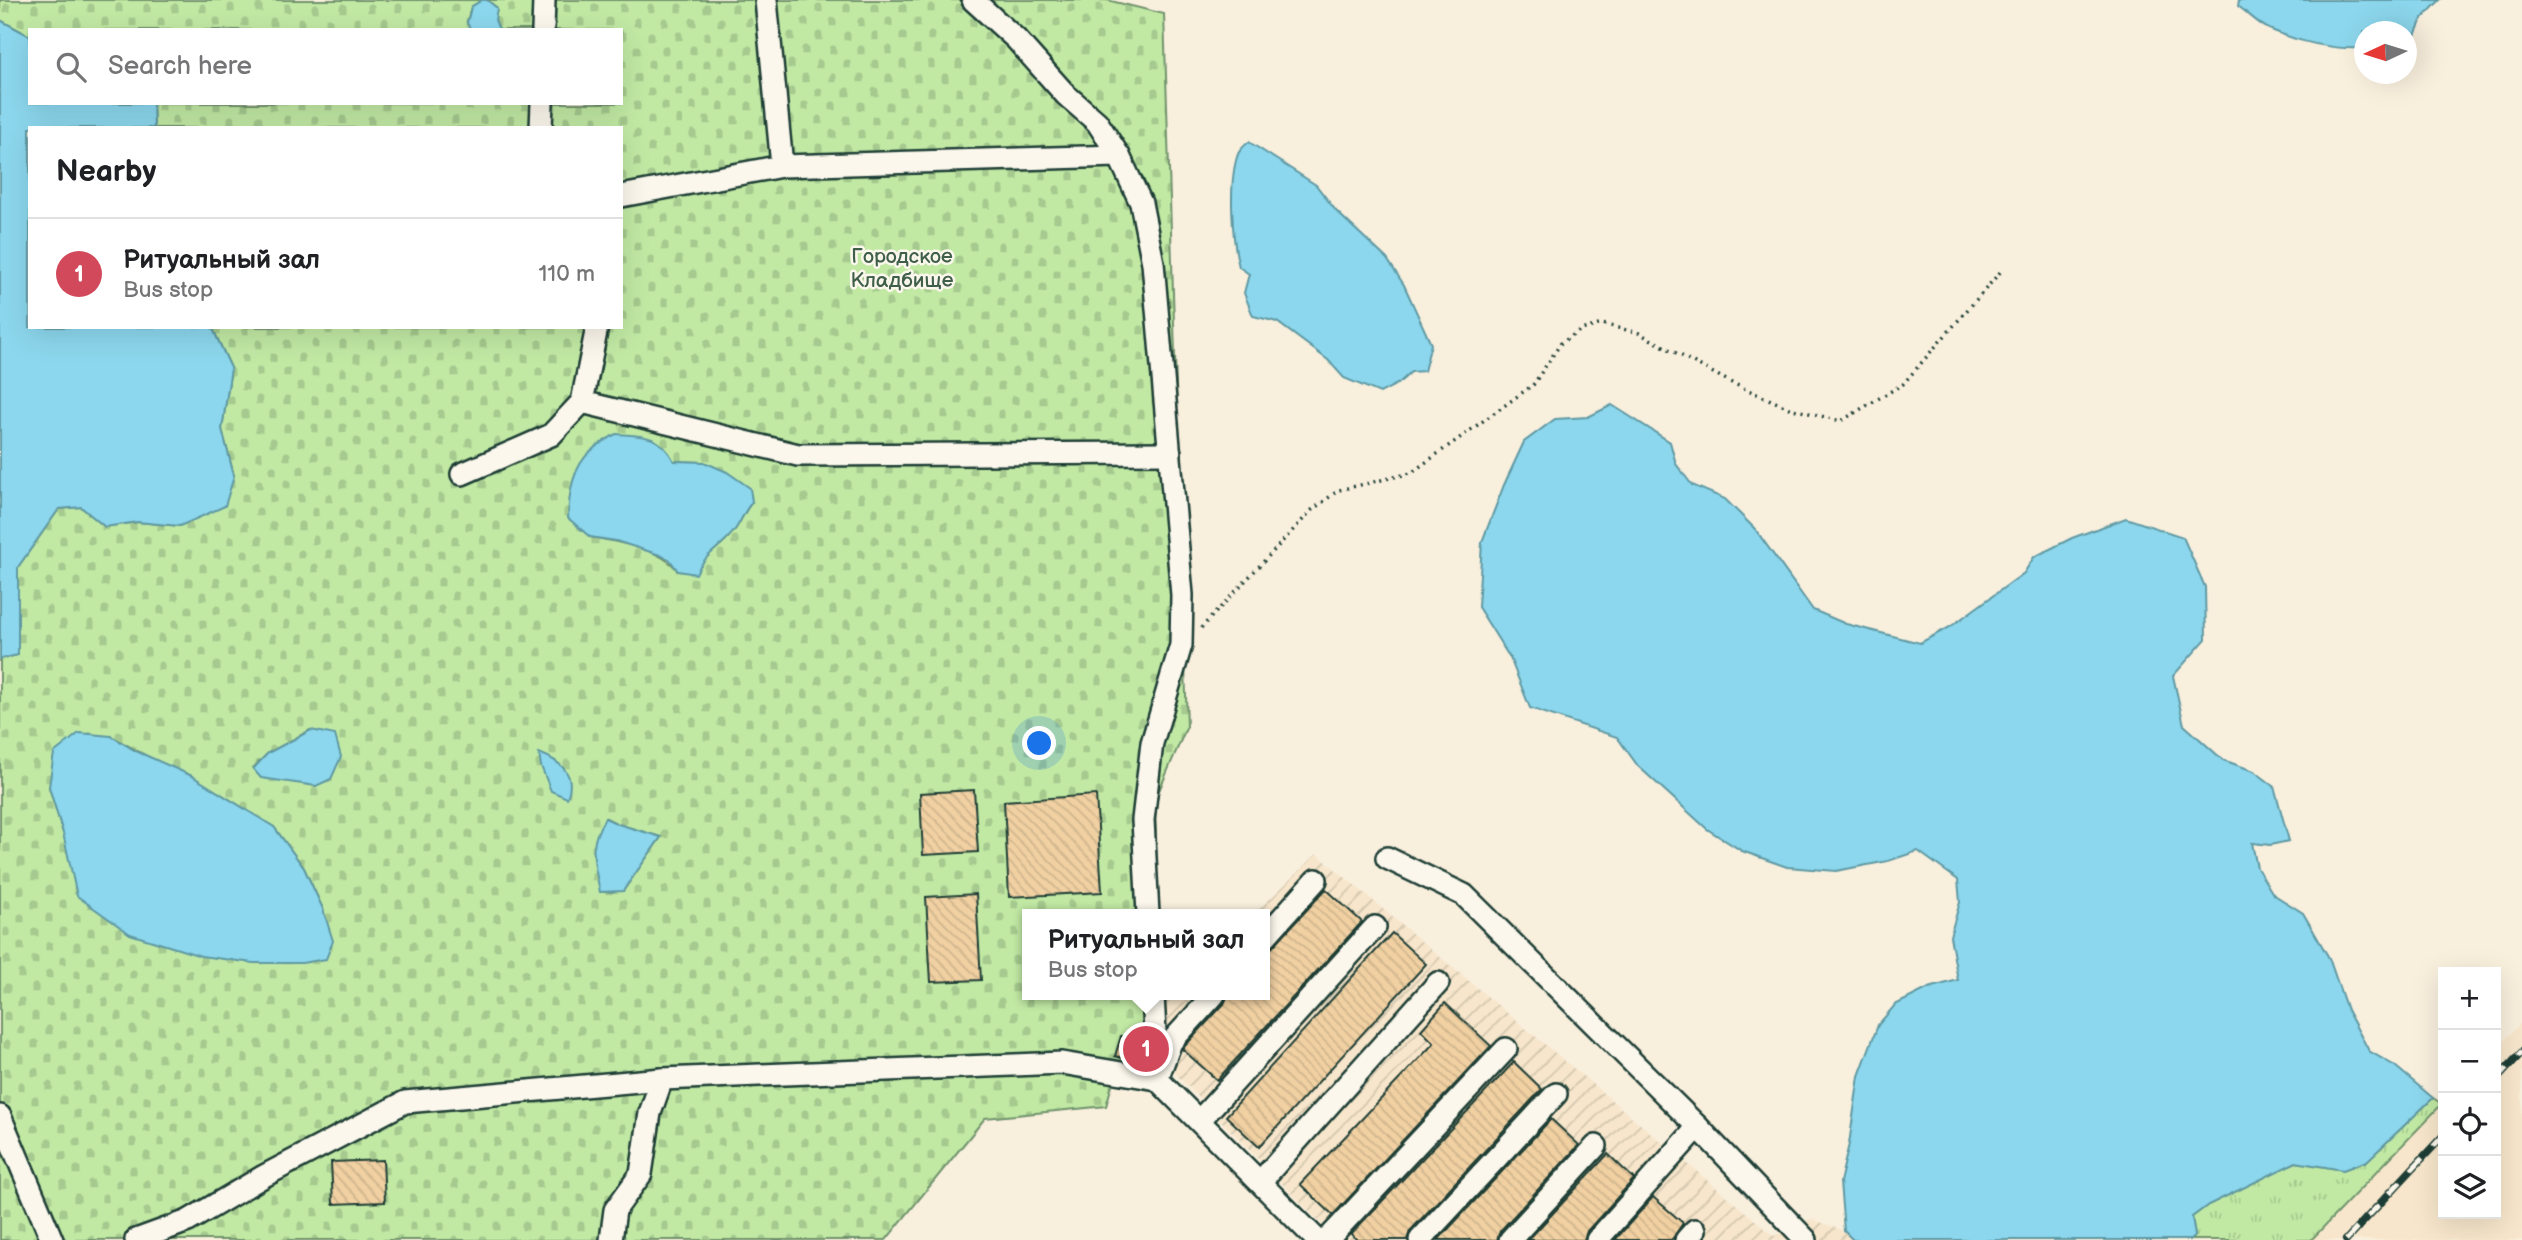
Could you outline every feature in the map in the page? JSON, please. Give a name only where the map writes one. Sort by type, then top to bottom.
[{"type":"street","points":[[543,28],[544,0]]},
{"type":"street","points":[[766,0],[782,166]]},
{"type":"street","points":[[973,0],[1016,39],[1066,95],[1097,122],[1119,156],[1141,203],[1153,264],[1182,595],[1181,645],[1152,743],[1143,820],[1148,909]]},
{"type":"street","points":[[541,126],[542,105]]},
{"type":"street","points":[[623,196],[782,166],[1119,156]]},
{"type":"street","points":[[462,474],[551,435],[582,402],[597,329]]},
{"type":"street","points":[[582,402],[798,454],[1170,453]]},
{"type":"street","points":[[1387,858],[1464,895],[1698,1127],[1807,1240]]},
{"type":"street","points":[[1270,931],[1316,880]]},
{"type":"street","points":[[1199,1121],[1375,927]]},
{"type":"street","points":[[1260,1182],[1438,983]]},
{"type":"street","points":[[1153,1000],[1157,1079]]},
{"type":"street","points":[[1157,1079],[1171,1042],[1209,1000]]},
{"type":"street","points":[[1326,1240],[1506,1049]]},
{"type":"street","points":[[136,1240],[188,1221],[264,1176],[405,1102],[662,1079],[1062,1063],[1157,1079],[1317,1240]]},
{"type":"street","points":[[611,1240],[615,1210],[641,1174],[650,1114],[662,1079]]},
{"type":"street","points":[[1420,1240],[1556,1094]]},
{"type":"street","points":[[0,1116],[52,1240]]},
{"type":"street","points":[[1597,1240],[1698,1127]]},
{"type":"street","points":[[1510,1240],[1596,1146]]},
{"type":"path","points":[[1181,645],[1206,623],[1312,510],[1339,490],[1411,473],[1533,385],[1561,343],[1581,330],[1602,324],[1639,333],[1732,383],[1778,403],[1841,421],[1903,384],[2002,270]]},
{"type":"shaded area","points":[[1317,854],[1774,1236],[1812,1219],[1844,1231],[1853,1240],[1337,1240],[1166,1064],[1161,1005],[1166,1000],[1270,1000],[1270,909],[1259,909]]},
{"type":"shaded area","points":[[2522,1022],[2522,1240],[2310,1240],[2438,1108],[2438,1219],[2501,1219],[2501,1044]]},
{"type":"green space","points":[[0,0],[482,0],[471,7],[467,22],[470,28],[28,28],[28,35],[0,20]]},
{"type":"green space","name":"Городское Кладбище","points":[[487,0],[1107,0],[1164,14],[1187,726],[1155,800],[1158,909],[1022,909],[1022,1000],[1160,1000],[1166,1064],[1117,1067],[1106,1106],[985,1118],[886,1240],[0,1240],[0,659],[18,655],[18,567],[59,509],[81,507],[105,527],[137,522],[180,526],[234,476],[222,429],[231,368],[213,329],[623,329],[623,126],[154,126],[153,105],[623,105],[623,28],[498,28],[495,20],[497,8]],"holes":[[[674,461],[704,462],[752,502],[734,531],[722,544],[678,571],[650,551],[590,537]],[[310,730],[316,786],[253,768],[268,753]],[[111,736],[274,827],[304,868],[323,909],[63,833],[49,787]],[[606,818],[661,837],[623,891],[600,892]]]},
{"type":"green space","points":[[2433,1098],[2438,1101],[2438,1108],[2311,1240],[2190,1240],[2195,1236],[2192,1217],[2208,1205],[2296,1162],[2343,1170],[2367,1161]]},
{"type":"water","points":[[487,0],[497,8],[495,20],[498,28],[470,28],[467,23],[471,7]]},
{"type":"water","points":[[2239,0],[2440,0],[2422,19],[2417,31],[2417,21],[2354,21],[2354,48],[2340,48],[2292,38],[2269,29],[2238,6]]},
{"type":"water","points":[[0,20],[28,35],[28,105],[153,105],[154,126],[28,126],[28,329],[213,329],[231,368],[222,429],[234,476],[225,506],[180,526],[137,522],[105,527],[81,507],[59,509],[18,567],[18,655],[0,659]]},
{"type":"water","points":[[1249,142],[1316,185],[1337,212],[1387,259],[1404,285],[1431,344],[1424,371],[1411,372],[1399,383],[1380,393],[1344,378],[1328,360],[1277,322],[1253,316],[1244,293],[1249,274],[1239,267],[1232,210],[1235,166],[1239,152]]},
{"type":"water","points":[[1612,405],[1670,442],[1676,464],[1692,485],[1725,499],[1755,529],[1813,610],[1846,624],[1920,643],[1950,627],[2024,573],[2034,557],[2072,538],[2126,518],[2183,537],[2205,587],[2206,639],[2173,676],[2184,725],[2223,760],[2254,771],[2274,786],[2289,841],[2270,845],[2252,843],[2257,868],[2273,894],[2303,913],[2329,958],[2347,1010],[2369,1051],[2395,1066],[2433,1098],[2367,1161],[2343,1170],[2296,1162],[2208,1205],[2192,1217],[2195,1236],[2190,1240],[1853,1240],[1844,1231],[1840,1182],[1849,1144],[1859,1076],[1878,1025],[1895,1005],[1929,988],[1958,980],[1950,936],[1960,902],[1958,880],[1918,851],[1888,861],[1836,871],[1787,867],[1742,851],[1707,829],[1638,766],[1617,737],[1530,708],[1510,658],[1478,607],[1482,542],[1524,442],[1555,419],[1588,417]]},
{"type":"water","points":[[616,434],[650,438],[663,446],[674,461],[704,462],[727,472],[750,488],[752,502],[736,528],[703,561],[696,574],[678,571],[670,560],[660,555],[616,541],[590,537],[568,518],[571,490],[580,464],[594,448]]},
{"type":"water","points":[[311,730],[335,735],[341,757],[331,779],[316,786],[261,778],[253,769],[268,753]]},
{"type":"water","points":[[79,733],[111,736],[136,751],[192,776],[274,827],[304,868],[323,909],[333,941],[326,959],[302,963],[253,963],[201,956],[130,934],[77,896],[63,833],[49,787],[54,753]]},
{"type":"water","points":[[539,753],[565,769],[570,782],[567,798],[551,791]]},
{"type":"water","points":[[605,818],[661,837],[623,891],[600,892],[594,846]]},
{"type":"building","points":[[974,790],[978,852],[923,855],[920,793]]},
{"type":"building","points":[[1096,795],[1102,892],[1009,897],[1004,801]]},
{"type":"building","points":[[1326,889],[1362,922],[1217,1080],[1182,1049],[1226,1000],[1270,1000],[1270,950]]},
{"type":"building","points":[[976,894],[981,980],[931,982],[926,897]]},
{"type":"building","points":[[1392,933],[1426,964],[1259,1147],[1226,1116]]},
{"type":"building","points":[[1445,1003],[1491,1046],[1333,1215],[1300,1184],[1434,1043],[1421,1030]]},
{"type":"building","points":[[1121,1036],[1141,1042],[1136,1062],[1115,1056]]},
{"type":"building","points":[[1514,1062],[1542,1089],[1410,1231],[1407,1240],[1357,1240],[1351,1234]]},
{"type":"building","points":[[1551,1119],[1579,1145],[1500,1231],[1497,1240],[1438,1240]]},
{"type":"building","points":[[1608,1154],[1634,1179],[1587,1231],[1584,1240],[1528,1240]]},
{"type":"building","points":[[383,1160],[385,1202],[333,1204],[331,1162]]},
{"type":"building","points":[[1653,1197],[1683,1223],[1673,1238],[1615,1240]]},
{"type":"railway","points":[[2501,1075],[2522,1052]]},
{"type":"railway","points":[[2346,1240],[2438,1141]]},
{"type":"place","name":"Ритуальный зал","points":[[1146,1049]]}]
